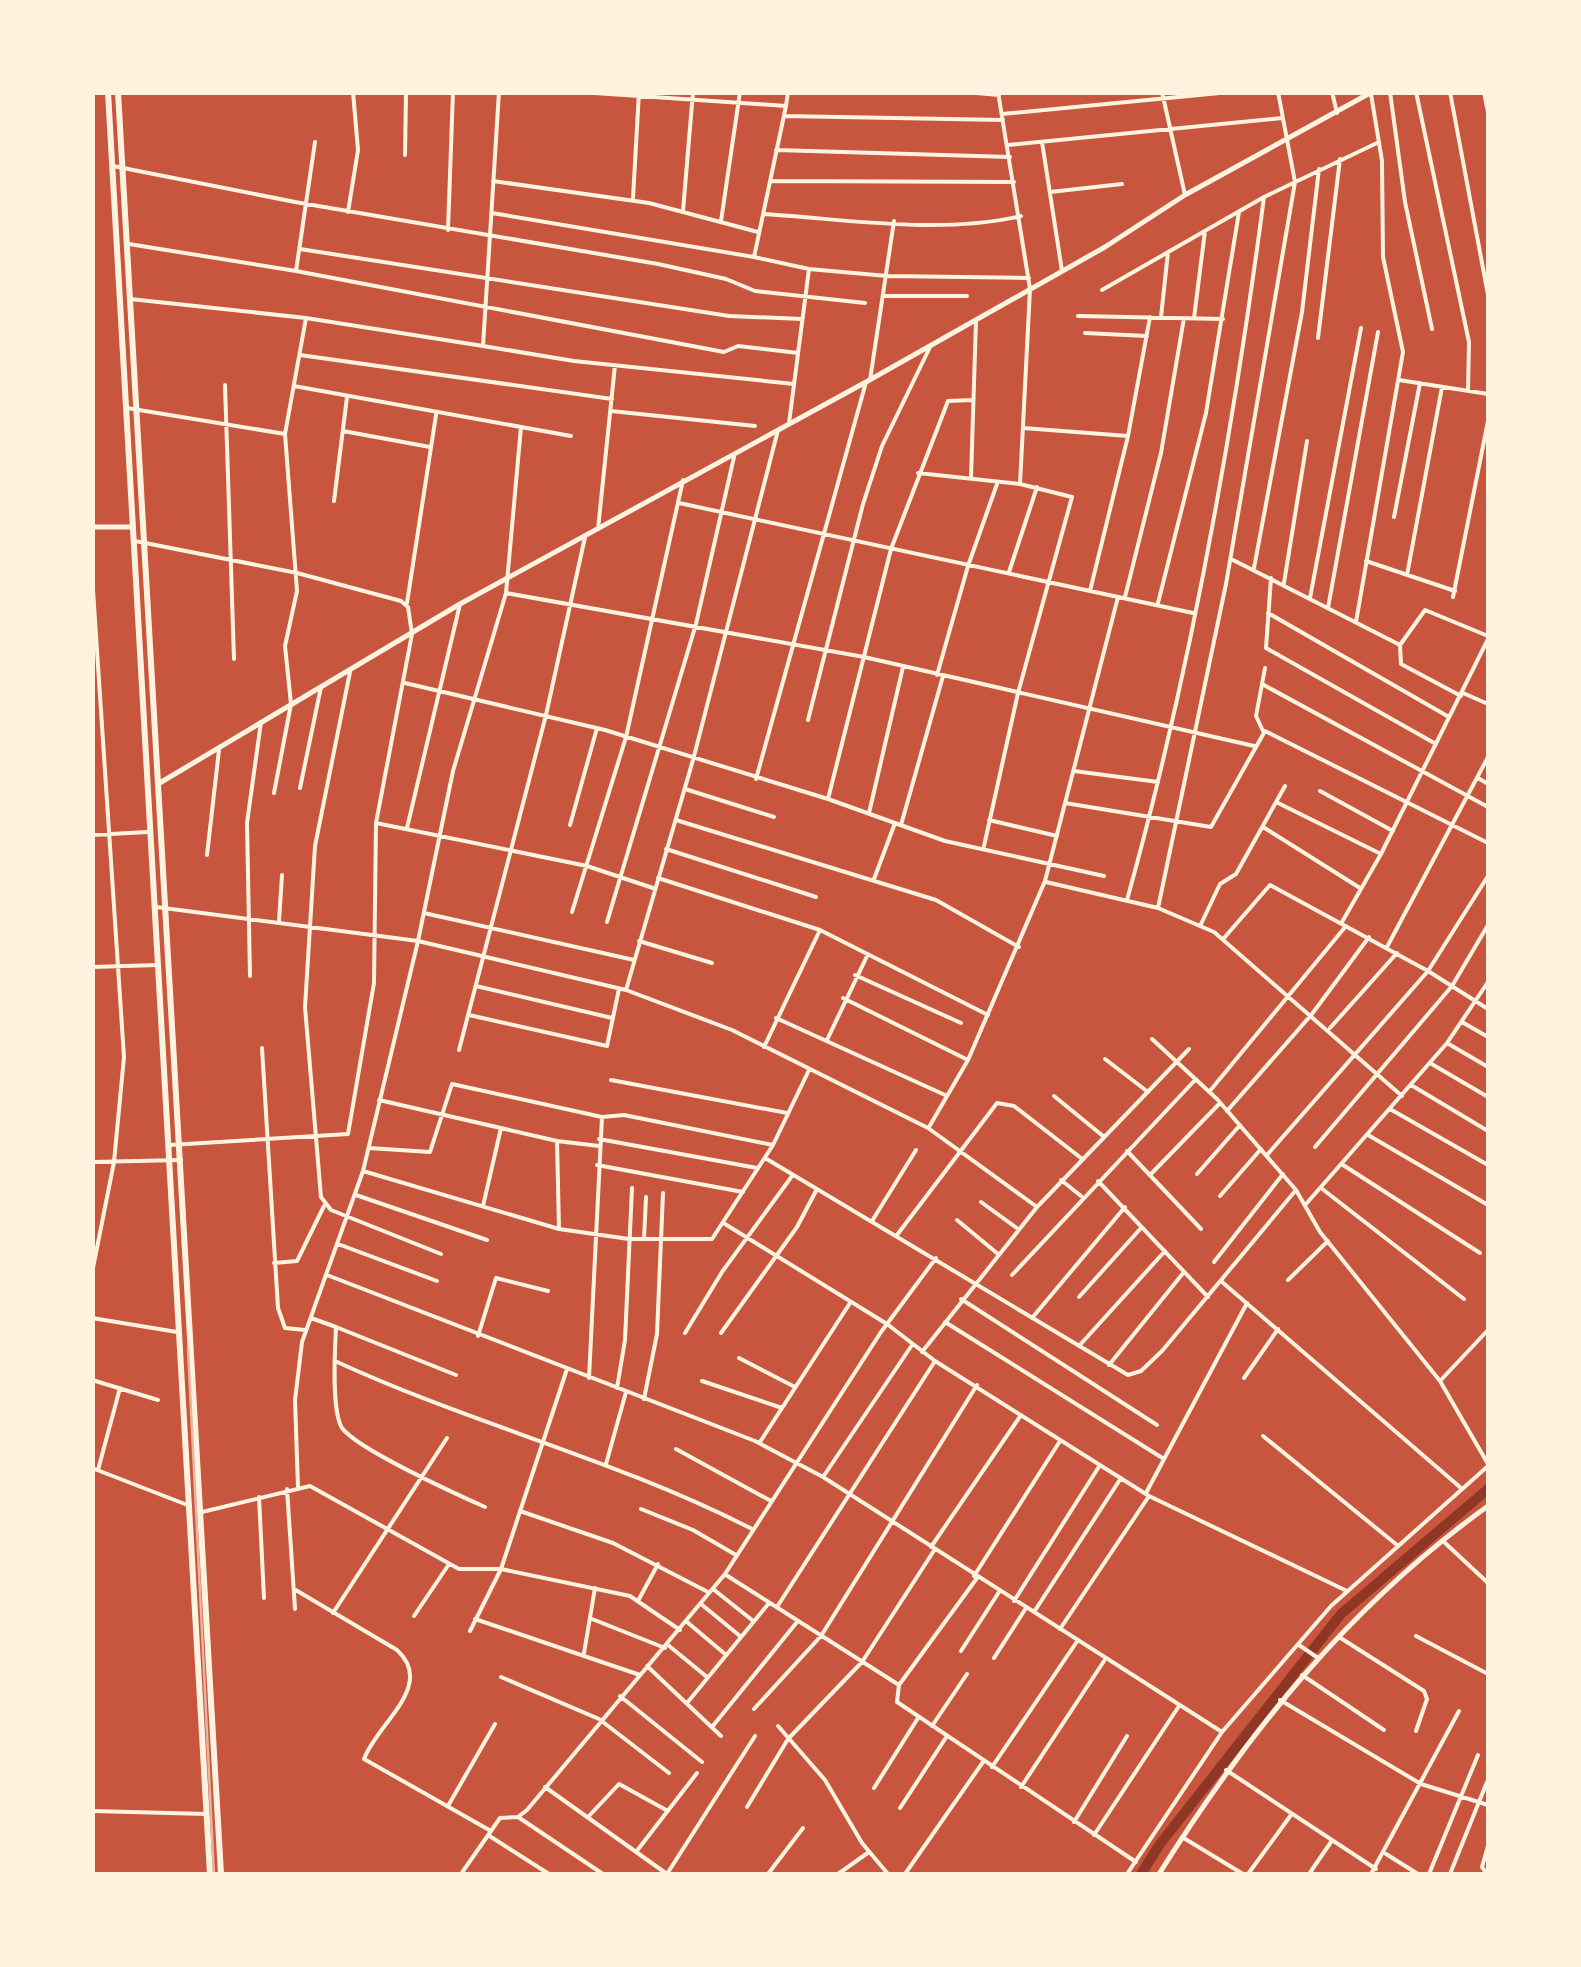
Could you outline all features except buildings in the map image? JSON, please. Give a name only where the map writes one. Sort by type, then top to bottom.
[{"type":"highway","points":[[108,92],[210,1874]]},
{"type":"highway","points":[[118,92],[222,1874]]},
{"type":"street","points":[[348,212],[358,150],[353,92]]},
{"type":"street","points":[[405,155],[406,92]]},
{"type":"street","points":[[448,230],[453,92]]},
{"type":"street","points":[[483,346],[499,92]]},
{"type":"street","points":[[580,92],[786,106]]},
{"type":"street","points":[[683,211],[693,92]]},
{"type":"street","points":[[722,221],[740,92]]},
{"type":"street","points":[[754,257],[788,92]]},
{"type":"street","points":[[965,92],[999,94],[1021,216],[1030,289],[1020,484]]},
{"type":"street","points":[[784,116],[1003,117],[1163,96],[1230,92]]},
{"type":"street","points":[[1158,908],[1198,732],[1231,559],[1296,182],[1278,92]]},
{"type":"street","points":[[1332,92],[1337,112]]},
{"type":"street","points":[[1390,92],[1405,202],[1432,328]]},
{"type":"street","points":[[1416,92],[1469,342],[1468,391]]},
{"type":"street","points":[[1450,92],[1488,294]]},
{"type":"street","points":[[1484,92],[1488,112]]},
{"type":"street","points":[[158,784],[460,604],[868,381],[1062,271],[1185,195],[1371,93],[1379,142],[1384,258],[1403,352],[1356,622]]},
{"type":"street","points":[[632,200],[639,94]]},
{"type":"street","points":[[1163,96],[1185,195]]},
{"type":"street","points":[[1008,145],[1283,118]]},
{"type":"street","points":[[1042,141],[1062,271]]},
{"type":"street","points":[[296,270],[316,142]]},
{"type":"street","points":[[1102,290],[1319,168],[1379,142]]},
{"type":"street","points":[[776,150],[1010,157]]},
{"type":"street","points":[[1318,338],[1340,159]]},
{"type":"street","points":[[112,166],[308,205],[658,264],[756,291],[865,303]]},
{"type":"street","points":[[1254,568],[1302,312],[1319,168]]},
{"type":"street","points":[[494,180],[632,200],[759,232]]},
{"type":"street","points":[[770,181],[1014,182]]},
{"type":"street","points":[[1050,192],[1122,184]]},
{"type":"street","points":[[1127,900],[1158,782],[1194,613],[1245,341],[1264,198]]},
{"type":"street","points":[[491,212],[809,269],[887,276],[1029,278]]},
{"type":"street","points":[[1157,605],[1187,498],[1224,319],[1239,212]]},
{"type":"street","points":[[763,214],[971,223],[1021,216]]},
{"type":"street","points":[[756,779],[868,381],[894,221]]},
{"type":"street","points":[[1194,318],[1205,231]]},
{"type":"street","points":[[127,244],[296,270],[485,310],[724,352],[738,346],[798,353]]},
{"type":"street","points":[[300,249],[729,316],[802,319]]},
{"type":"street","points":[[1161,318],[1168,252]]},
{"type":"street","points":[[788,424],[809,269]]},
{"type":"street","points":[[884,296],[967,296]]},
{"type":"street","points":[[130,300],[306,318],[616,365],[794,384]]},
{"type":"street","points":[[1078,316],[1224,319]]},
{"type":"street","points":[[274,792],[290,704],[285,646],[297,573],[285,434],[306,318]]},
{"type":"street","points":[[1089,592],[1128,436],[1150,318]]},
{"type":"street","points":[[928,1128],[968,1060],[1045,881],[1160,453],[1184,318]]},
{"type":"street","points":[[971,478],[976,320]]},
{"type":"street","points":[[1310,598],[1361,328]]},
{"type":"street","points":[[1328,608],[1378,332]]},
{"type":"street","points":[[1085,334],[1147,336]]},
{"type":"street","points":[[808,720],[882,446],[931,345]]},
{"type":"street","points":[[300,355],[612,399]]},
{"type":"street","points":[[598,529],[616,365]]},
{"type":"street","points":[[1399,380],[1488,394]]},
{"type":"street","points":[[1394,517],[1420,383]]},
{"type":"street","points":[[225,385],[234,660]]},
{"type":"street","points":[[294,386],[571,436]]},
{"type":"street","points":[[1407,575],[1442,387]]},
{"type":"street","points":[[334,501],[347,397]]},
{"type":"street","points":[[828,799],[891,550],[918,473],[948,402],[974,400]]},
{"type":"street","points":[[127,408],[285,434]]},
{"type":"street","points":[[611,411],[755,426]]},
{"type":"street","points":[[170,1145],[345,1136],[349,1129],[370,1007],[376,823],[405,684],[412,634],[407,604],[436,414]]},
{"type":"street","points":[[1366,561],[1454,594],[1488,421]]},
{"type":"street","points":[[298,1487],[295,1400],[304,1330],[356,1195],[418,940],[438,836],[506,592],[521,427]]},
{"type":"street","points":[[1023,428],[1128,436]]},
{"type":"street","points":[[342,430],[430,447]]},
{"type":"street","points":[[468,1015],[607,1046],[612,1018],[634,960],[685,790],[778,430]]},
{"type":"street","points":[[1284,583],[1307,441]]},
{"type":"street","points":[[607,922],[696,624],[735,452]]},
{"type":"street","points":[[1480,468],[1488,470]]},
{"type":"street","points":[[918,473],[1020,484],[1072,498],[1018,694],[984,846]]},
{"type":"street","points":[[572,912],[626,736],[684,480]]},
{"type":"street","points":[[901,825],[968,566],[998,482]]},
{"type":"street","points":[[1008,574],[1037,487]]},
{"type":"street","points":[[680,503],[1194,613]]},
{"type":"street","points":[[92,528],[133,527]]},
{"type":"street","points":[[459,1050],[546,715],[585,537]]},
{"type":"street","points":[[134,541],[297,573],[407,604]]},
{"type":"street","points":[[1231,559],[1272,576],[1400,644]]},
{"type":"street","points":[[92,574],[124,1070],[114,1162],[92,1274]]},
{"type":"street","points":[[1272,576],[1266,648],[1436,744]]},
{"type":"street","points":[[506,592],[696,624],[904,666],[1254,746]]},
{"type":"street","points":[[406,830],[460,604]]},
{"type":"street","points":[[1209,1092],[1290,996],[1344,923],[1393,831],[1462,694],[1488,638],[1425,610],[1400,644],[1401,664],[1462,694],[1488,704]]},
{"type":"street","points":[[1268,614],[1449,717]]},
{"type":"street","points":[[869,813],[904,666]]},
{"type":"street","points":[[1265,668],[1256,716],[1263,731],[1488,843]]},
{"type":"street","points":[[274,1263],[297,1262],[324,1206],[305,1007],[315,846],[350,672]]},
{"type":"street","points":[[405,684],[597,728],[828,799],[945,841],[984,846],[1104,876]]},
{"type":"street","points":[[1262,684],[1488,806]]},
{"type":"street","points":[[300,788],[321,687]]},
{"type":"street","points":[[250,976],[247,823],[261,722]]},
{"type":"street","points":[[570,825],[597,728]]},
{"type":"street","points":[[1065,803],[1211,827],[1263,731]]},
{"type":"street","points":[[208,855],[219,750]]},
{"type":"street","points":[[1387,947],[1455,825],[1488,756]]},
{"type":"street","points":[[1074,771],[1158,782]]},
{"type":"street","points":[[1478,778],[1488,784]]},
{"type":"street","points":[[1200,924],[1220,884],[1236,874],[1285,786]]},
{"type":"street","points":[[685,790],[774,817]]},
{"type":"street","points":[[1320,791],[1393,831]]},
{"type":"street","points":[[1276,802],[1381,854]]},
{"type":"street","points":[[676,820],[953,907],[1018,948]]},
{"type":"street","points":[[989,820],[1057,836]]},
{"type":"street","points":[[376,823],[587,866],[655,888]]},
{"type":"street","points":[[873,880],[894,823]]},
{"type":"street","points":[[1263,827],[1362,890]]},
{"type":"street","points":[[92,835],[151,832]]},
{"type":"street","points":[[666,850],[816,897]]},
{"type":"street","points":[[279,921],[282,875]]},
{"type":"street","points":[[1267,1155],[1358,1056],[1428,971],[1488,876]]},
{"type":"street","points":[[658,878],[820,930],[988,1016]]},
{"type":"street","points":[[1045,881],[1158,908],[1224,938],[1402,1096]]},
{"type":"street","points":[[1224,938],[1268,885],[1387,947],[1488,1009]]},
{"type":"street","points":[[156,906],[418,940],[622,989],[764,1047],[928,1128],[961,1148],[1037,1207]]},
{"type":"street","points":[[424,913],[634,960]]},
{"type":"street","points":[[1314,1146],[1452,986],[1488,925]]},
{"type":"street","points":[[764,1047],[820,930]]},
{"type":"street","points":[[1228,1111],[1312,1014],[1368,937]]},
{"type":"street","points":[[639,941],[712,963]]},
{"type":"street","points":[[827,1040],[868,953]]},
{"type":"street","points":[[1329,1029],[1396,953]]},
{"type":"street","points":[[92,967],[159,965]]},
{"type":"street","points":[[855,975],[961,1023]]},
{"type":"street","points":[[1306,1204],[1447,1043],[1488,982]]},
{"type":"street","points":[[476,986],[612,1018]]},
{"type":"street","points":[[844,998],[968,1060]]},
{"type":"street","points":[[776,1018],[947,1096]]},
{"type":"street","points":[[1462,1022],[1488,1037]]},
{"type":"street","points":[[1127,1874],[1222,1732],[1347,1591],[1488,1465],[1440,1381],[1328,1241],[1296,1190],[1220,1102],[1152,1039]]},
{"type":"street","points":[[1447,1043],[1488,1067]]},
{"type":"street","points":[[262,1048],[274,1263],[284,1326],[304,1330]]},
{"type":"street","points":[[922,1352],[975,1280],[1037,1207],[1189,1049]]},
{"type":"street","points":[[1105,1059],[1148,1092]]},
{"type":"street","points":[[1430,1063],[1488,1096]]},
{"type":"street","points":[[362,1170],[559,1229],[629,1239],[712,1239],[773,1145],[809,1068]]},
{"type":"street","points":[[1012,1274],[1196,1079]]},
{"type":"street","points":[[611,1080],[788,1113]]},
{"type":"street","points":[[368,1148],[428,1154],[454,1084],[602,1117],[624,1114],[773,1145]]},
{"type":"street","points":[[1411,1085],[1488,1131]]},
{"type":"street","points":[[1054,1096],[1103,1136]]},
{"type":"street","points":[[380,1100],[557,1141],[599,1142],[758,1169]]},
{"type":"street","points":[[896,1235],[995,1105],[1006,1102],[1081,1158]]},
{"type":"street","points":[[1150,1174],[1220,1102]]},
{"type":"street","points":[[1390,1109],[1488,1165]]},
{"type":"street","points":[[589,1378],[602,1117]]},
{"type":"street","points":[[1197,1174],[1240,1125]]},
{"type":"street","points":[[482,1208],[501,1128]]},
{"type":"street","points":[[1368,1135],[1488,1205]]},
{"type":"street","points":[[557,1141],[559,1229]]},
{"type":"street","points":[[1220,1196],[1261,1149]]},
{"type":"street","points":[[872,1222],[916,1150]]},
{"type":"street","points":[[1127,1151],[1201,1229]]},
{"type":"street","points":[[765,1158],[975,1280],[1128,1375],[1141,1371],[1222,1282],[1296,1190]]},
{"type":"street","points":[[92,1162],[180,1160]]},
{"type":"street","points":[[597,1165],[743,1192]]},
{"type":"street","points":[[1343,1165],[1480,1253]]},
{"type":"street","points":[[1214,1262],[1283,1174]]},
{"type":"street","points":[[685,1333],[745,1238],[792,1175]]},
{"type":"street","points":[[1061,1180],[1082,1197]]},
{"type":"street","points":[[1098,1181],[1208,1296]]},
{"type":"street","points":[[617,1388],[625,1340],[632,1188]]},
{"type":"street","points":[[1321,1188],[1464,1299]]},
{"type":"street","points":[[721,1333],[802,1219],[816,1189]]},
{"type":"street","points":[[644,1399],[657,1334],[663,1193]]},
{"type":"street","points":[[356,1195],[487,1240]]},
{"type":"street","points":[[644,1238],[646,1197]]},
{"type":"street","points":[[981,1202],[1020,1230]]},
{"type":"street","points":[[324,1206],[440,1254]]},
{"type":"street","points":[[1032,1318],[1125,1207]]},
{"type":"street","points":[[957,1220],[998,1254]]},
{"type":"street","points":[[725,1224],[1147,1495],[1347,1591]]},
{"type":"street","points":[[1080,1297],[1141,1228]]},
{"type":"street","points":[[1288,1280],[1328,1241]]},
{"type":"street","points":[[338,1244],[437,1281]]},
{"type":"street","points":[[1079,1346],[1165,1251]]},
{"type":"street","points":[[518,1817],[725,1574],[886,1324],[936,1258]]},
{"type":"street","points":[[1109,1365],[1184,1272]]},
{"type":"street","points":[[327,1275],[760,1444],[796,1462],[1222,1732]]},
{"type":"street","points":[[478,1336],[496,1278],[548,1291]]},
{"type":"street","points":[[1222,1282],[1461,1488]]},
{"type":"street","points":[[960,1300],[1157,1425]]},
{"type":"street","points":[[760,1444],[850,1303]]},
{"type":"street","points":[[1060,1629],[1147,1495],[1248,1303]]},
{"type":"street","points":[[92,1318],[180,1332]]},
{"type":"street","points":[[310,1318],[456,1375]]},
{"type":"street","points":[[944,1322],[1164,1459]]},
{"type":"street","points":[[336,1326],[341,1426],[422,1478],[485,1507]]},
{"type":"street","points":[[1244,1378],[1278,1329]]},
{"type":"street","points":[[1440,1381],[1488,1330]]},
{"type":"street","points":[[823,1476],[912,1345]]},
{"type":"street","points":[[739,1358],[795,1387]]},
{"type":"street","points":[[335,1360],[393,1388],[606,1464],[752,1529]]},
{"type":"street","points":[[777,1607],[935,1360]]},
{"type":"street","points":[[470,1630],[501,1569],[567,1369]]},
{"type":"street","points":[[92,1380],[158,1400]]},
{"type":"street","points":[[702,1382],[782,1408]]},
{"type":"street","points":[[754,1708],[822,1636],[977,1385]]},
{"type":"street","points":[[120,1388],[95,1469],[190,1506]]},
{"type":"street","points":[[606,1464],[626,1392]]},
{"type":"street","points":[[747,1806],[788,1738],[862,1662],[1022,1414]]},
{"type":"street","points":[[1262,1436],[1396,1544]]},
{"type":"street","points":[[333,1612],[447,1438]]},
{"type":"street","points":[[1061,1440],[976,1577],[899,1685],[897,1702],[1136,1862]]},
{"type":"street","points":[[676,1449],[770,1502]]},
{"type":"street","points":[[1014,1601],[1100,1465]]},
{"type":"street","points":[[1034,1613],[1122,1478]]},
{"type":"street","points":[[202,1512],[298,1487],[328,1493],[468,1572],[501,1569],[595,1586],[638,1599],[680,1630]]},
{"type":"street","points":[[287,1489],[295,1609]]},
{"type":"street","points":[[258,1497],[264,1598]]},
{"type":"street","points":[[1159,1874],[1226,1770],[1302,1675],[1339,1636],[1488,1506]]},
{"type":"street","points":[[642,1509],[693,1530],[736,1556]]},
{"type":"street","points":[[520,1511],[658,1564],[711,1591],[754,1622]]},
{"type":"street","points":[[1444,1542],[1488,1583]]},
{"type":"street","points":[[414,1616],[449,1564]]},
{"type":"street","points":[[638,1599],[658,1564]]},
{"type":"street","points":[[725,1574],[899,1685]]},
{"type":"street","points":[[584,1653],[595,1586]]},
{"type":"street","points":[[294,1589],[397,1650],[412,1671],[409,1689],[364,1759],[448,1806],[548,1874]]},
{"type":"street","points":[[961,1651],[999,1592]]},
{"type":"street","points":[[687,1703],[770,1602]]},
{"type":"street","points":[[702,1604],[741,1636]]},
{"type":"street","points":[[994,1658],[1026,1608]]},
{"type":"street","points":[[592,1619],[666,1647],[707,1677]]},
{"type":"street","points":[[476,1620],[640,1674]]},
{"type":"street","points":[[712,1727],[798,1620]]},
{"type":"street","points":[[687,1622],[726,1655]]},
{"type":"street","points":[[1339,1636],[1424,1691],[1427,1700],[1416,1731]]},
{"type":"street","points":[[1416,1636],[1488,1674]]},
{"type":"street","points":[[992,1768],[1078,1640]]},
{"type":"street","points":[[1301,1646],[1318,1658]]},
{"type":"street","points":[[1021,1787],[1105,1660]]},
{"type":"street","points":[[647,1666],[721,1736]]},
{"type":"street","points":[[932,1726],[967,1674]]},
{"type":"street","points":[[1302,1675],[1384,1730]]},
{"type":"street","points":[[501,1677],[598,1719],[669,1773]]},
{"type":"street","points":[[620,1696],[702,1762]]},
{"type":"street","points":[[1280,1700],[1420,1784],[1488,1805]]},
{"type":"street","points":[[1094,1835],[1180,1706]]},
{"type":"street","points":[[1371,1874],[1386,1854],[1459,1711]]},
{"type":"street","points":[[874,1788],[918,1718]]},
{"type":"street","points":[[448,1806],[496,1724]]},
{"type":"street","points":[[778,1726],[825,1780],[869,1852],[888,1874]]},
{"type":"street","points":[[545,1787],[667,1874],[755,1736]]},
{"type":"street","points":[[900,1808],[947,1736]]},
{"type":"street","points":[[1074,1822],[1127,1736]]},
{"type":"street","points":[[1429,1874],[1478,1755]]},
{"type":"street","points":[[905,1874],[983,1762]]},
{"type":"street","points":[[1226,1770],[1376,1868]]},
{"type":"street","points":[[636,1852],[697,1773]]},
{"type":"street","points":[[1450,1874],[1487,1782]]},
{"type":"street","points":[[588,1817],[619,1784],[668,1811]]},
{"type":"street","points":[[92,1811],[207,1814]]},
{"type":"street","points":[[461,1874],[504,1814],[518,1817],[602,1874]]},
{"type":"street","points":[[1182,1837],[1245,1874],[1291,1815]]},
{"type":"street","points":[[768,1874],[803,1828]]},
{"type":"street","points":[[1309,1874],[1331,1842]]},
{"type":"street","points":[[1487,1874],[1482,1867],[1488,1846]]},
{"type":"street","points":[[838,1874],[869,1852]]},
{"type":"street","points":[[1386,1854],[1418,1874]]},
{"type":"waterway","points":[[1141,1874],[1160,1844],[1341,1614],[1488,1489]]},
{"type":"railway","points":[[188,1349],[214,1874]]}]
